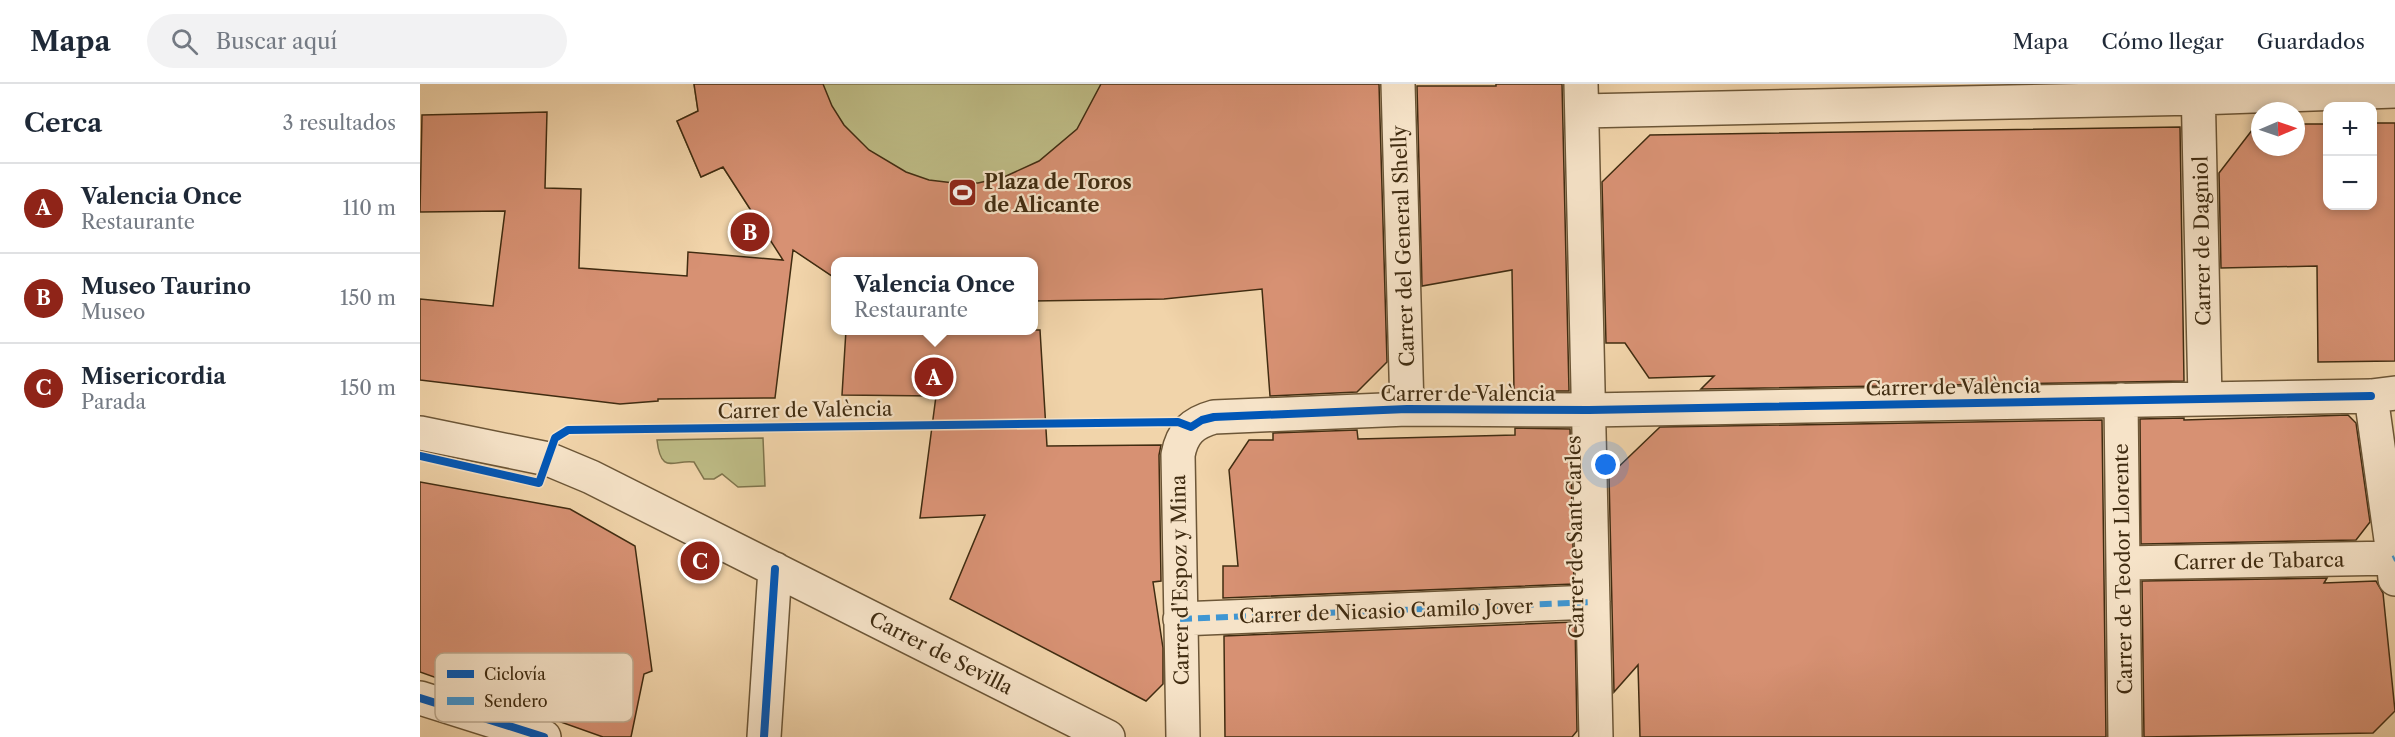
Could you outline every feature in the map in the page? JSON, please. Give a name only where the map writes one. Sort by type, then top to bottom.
[{"type":"street","name":"Carrer del General Shelly","points":[[1398,84],[1407,409]]},
{"type":"street","name":"Carrer de Dagniol","points":[[2198,91],[2205,399]]},
{"type":"street","points":[[1581,97],[2395,91]]},
{"type":"street","name":"Carrer de Sant Carles","points":[[1581,97],[1596,737]]},
{"type":"street","name":"Carrer de València","points":[[1191,427],[1202,420],[1214,417],[1407,409],[1589,410],[2383,394]]},
{"type":"street","points":[[2383,394],[2394,566]]},
{"type":"street","name":"Carrer de Teodor Llorente","points":[[2121,400],[2125,737]]},
{"type":"street","name":"Carrer d'Espoz y Mina","points":[[1183,737],[1178,455],[1182,437],[1191,427]]},
{"type":"street","name":"Carrer de Sevilla","points":[[420,433],[548,459],[566,466],[621,491],[1108,737]]},
{"type":"street","name":"Carrer de Tabarca","points":[[2123,563],[2394,566]]},
{"type":"street","points":[[764,737],[775,569]]},
{"type":"street","name":"Carrer de Nicasio Camilo Jover","points":[[1180,619],[1593,602]]},
{"type":"street","points":[[420,698],[435,703]]},
{"type":"street","points":[[496,722],[544,737]]},
{"type":"shaded area","name":"Plaza de Toros de Alicante","points":[[694,84],[1231,84],[1038,258],[831,257],[831,275],[788,246],[750,209],[723,167],[701,177],[677,121],[698,111]]},
{"type":"shaded area","points":[[763,438],[765,486],[738,487],[722,474],[714,479],[704,479],[694,462],[665,462],[659,451],[657,440]]},
{"type":"building","points":[[694,84],[823,84],[832,106],[844,125],[869,150],[906,172],[929,180],[978,183],[1004,177],[1039,161],[1077,129],[1101,84],[1379,84],[1387,362],[1357,392],[1270,396],[1262,289],[1164,299],[1038,301],[1038,257],[831,257],[831,275],[793,250],[775,398],[658,399],[658,401],[620,404],[420,380],[420,299],[493,306],[505,211],[420,212],[422,115],[547,112],[545,188],[581,189],[579,268],[687,276],[688,252],[783,260],[723,167],[701,177],[677,121],[698,111]]},
{"type":"building","points":[[1496,84],[1562,84],[1569,391],[1514,391],[1512,270],[1422,286],[1417,86],[1496,86]]},
{"type":"building","points":[[2377,123],[2395,123],[2395,361],[2318,362],[2317,266],[2221,268],[2219,173],[2251,131],[2251,156],[2305,156],[2305,124],[2323,124],[2323,210],[2377,210]]},
{"type":"building","points":[[2180,127],[2184,381],[1701,389],[1714,376],[1649,378],[1625,343],[1606,343],[1602,182],[1650,135]]},
{"type":"building","points":[[1038,330],[1040,330],[1047,446],[1161,445],[1159,455],[1161,581],[1153,582],[1163,648],[1163,684],[1146,701],[950,599],[985,515],[920,518],[936,396],[842,395],[846,335],[1038,335]]},
{"type":"building","points":[[2348,415],[2356,423],[2370,522],[2356,540],[2141,544],[2140,419],[2184,418],[2184,420]]},
{"type":"building","points":[[2102,420],[2106,737],[1640,737],[1638,665],[1614,692],[1609,476],[1660,427]]},
{"type":"building","points":[[1515,428],[1570,429],[1574,584],[1223,598],[1223,566],[1238,566],[1229,470],[1249,440],[1273,440],[1273,433],[1357,430],[1358,439],[1515,435]]},
{"type":"building","points":[[420,482],[570,509],[635,546],[652,671],[644,674],[631,737],[603,737],[561,722],[633,722],[633,653],[435,653],[435,677],[420,672]]},
{"type":"building","points":[[2327,578],[2324,583],[2376,581],[2383,593],[2395,711],[2373,733],[2144,737],[2142,581]]},
{"type":"building","points":[[1575,622],[1577,731],[1572,737],[1225,737],[1224,636]]},
{"type":"marked path","points":[[1180,619],[1593,602]]},
{"type":"cycle path","points":[[420,456],[539,483],[555,438],[568,430],[1178,422],[1191,427],[1202,420],[1214,417],[1407,409],[1589,410],[2371,396]]},
{"type":"cycle path","points":[[764,737],[775,569]]},
{"type":"cycle path","points":[[420,698],[435,703]]},
{"type":"cycle path","points":[[496,722],[544,737]]},
{"type":"place","name":"Plaza de Toros de Alicante","points":[[963,193]]},
{"type":"place","name":"Museo Taurino","points":[[750,232]]},
{"type":"place","name":"Valencia Once","points":[[934,377]]},
{"type":"place","name":"Misericordia","points":[[700,561]]}]
